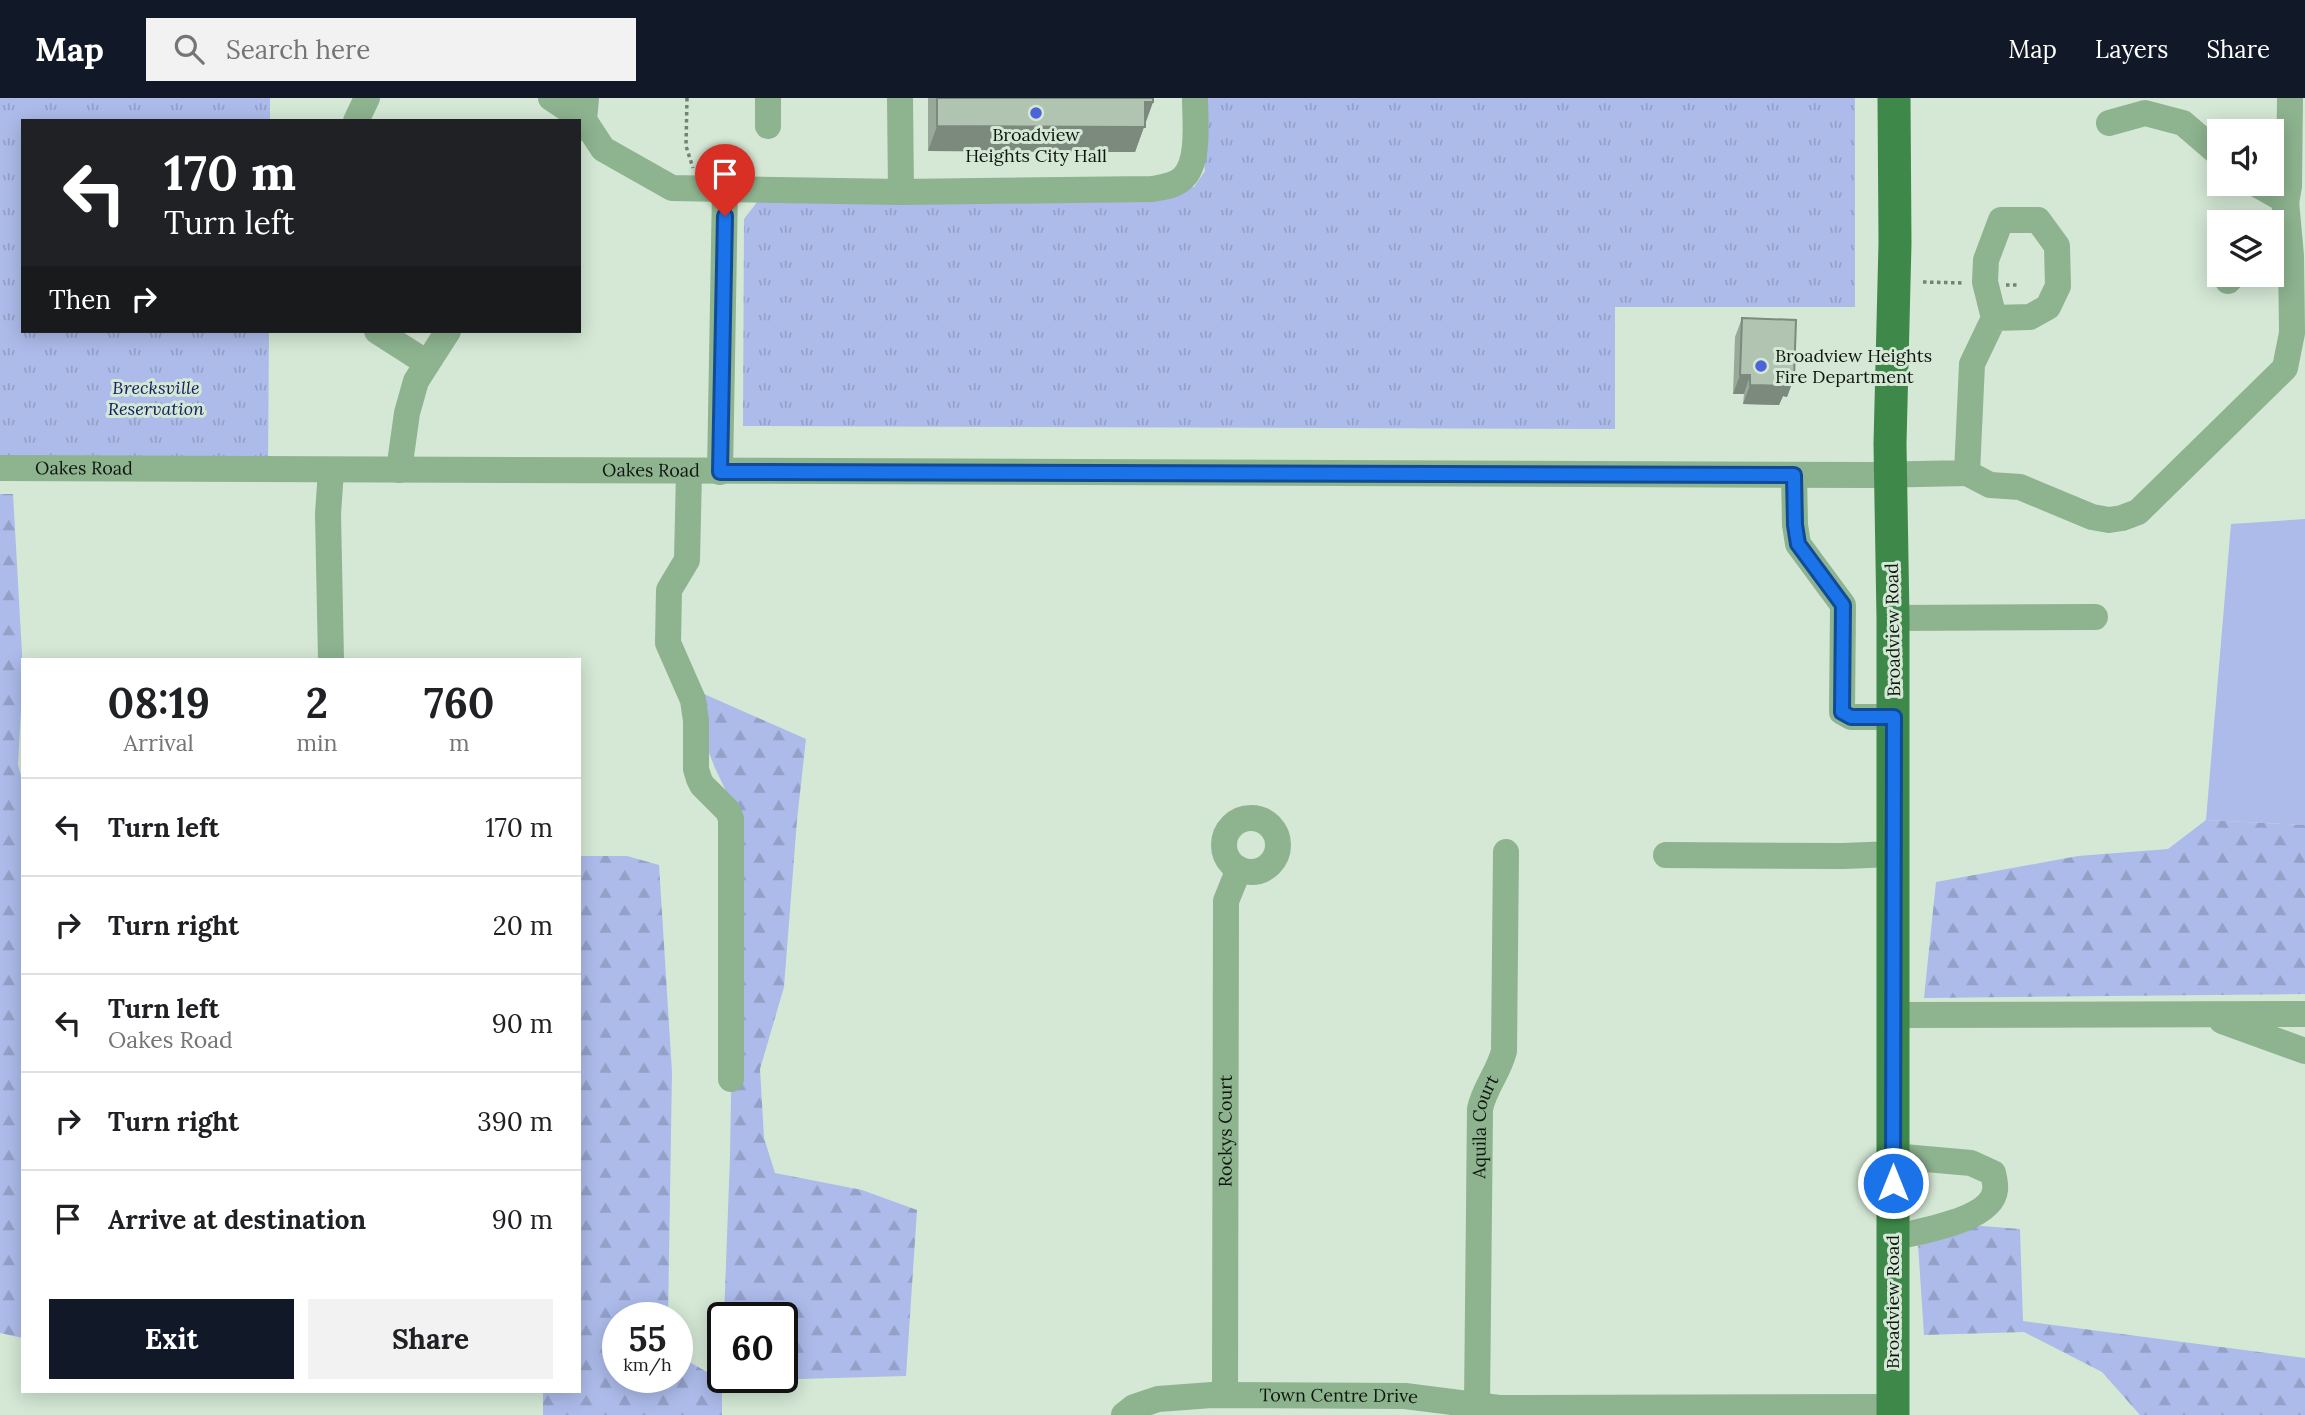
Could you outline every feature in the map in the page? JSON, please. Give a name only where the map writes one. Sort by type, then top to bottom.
[{"type":"main road","name":"Broadview Road","points":[[1893,1411],[1894,717],[1890,475],[1895,243],[1894,98]]},
{"type":"street","points":[[357,119],[366,98]]},
{"type":"street","points":[[551,98],[583,115],[603,149],[672,188],[901,192],[1152,189],[1169,186],[1182,180],[1193,161],[1195,98]]},
{"type":"street","points":[[768,98],[768,126]]},
{"type":"street","points":[[901,98],[901,192]]},
{"type":"street","points":[[2284,212],[2289,186],[2290,98]]},
{"type":"street","points":[[2109,123],[2145,113],[2183,122],[2207,143]]},
{"type":"street","points":[[720,472],[725,190]]},
{"type":"street","points":[[2277,196],[2286,201]]},
{"type":"street","points":[[1994,318],[2030,317],[2048,307],[2058,286],[2057,246],[2038,220],[2001,220],[1986,260],[1985,282],[1994,318],[1972,364],[1967,473],[1990,485],[2020,486],[2092,517],[2109,520],[2138,512],[2285,368],[2292,333],[2291,256],[2286,201]]},
{"type":"street","points":[[380,333],[427,363]]},
{"type":"street","points":[[399,470],[407,413],[416,381],[447,333]]},
{"type":"street","name":"Oakes Road","points":[[0,468],[1794,475],[1967,473]]},
{"type":"street","points":[[331,470],[328,514],[331,658]]},
{"type":"street","points":[[689,472],[687,561],[669,590],[668,643],[693,700],[696,769],[699,779],[728,811],[731,819],[731,1079]]},
{"type":"street","points":[[1794,475],[1798,544],[1843,605],[1842,712],[1851,717],[1894,717]]},
{"type":"street","points":[[1893,618],[2095,617]]},
{"type":"street","name":"Aquila Court","points":[[1477,1406],[1480,1109],[1504,1051],[1506,852]]},
{"type":"street","points":[[1665,855],[1894,854]]},
{"type":"street","name":"Rockys Court","points":[[1216,1402],[1226,901],[1239,870]]},
{"type":"street","points":[[1893,1015],[2305,1014]]},
{"type":"street","points":[[2207,1016],[2305,1051]]},
{"type":"street","points":[[1892,1156],[1971,1163],[1993,1173],[1996,1192],[1984,1210],[1953,1223],[1894,1238]]},
{"type":"street","name":"Town Centre Drive","points":[[1124,1415],[1158,1399],[1370,1405],[1424,1397],[1477,1406],[1519,1408],[1893,1411]]},
{"type":"path","points":[[687,98],[686,146],[694,171]]},
{"type":"green space","name":"Brecksville Reservation","points":[[0,98],[270,98],[270,119],[21,119],[21,333],[269,333],[268,466],[0,464]]},
{"type":"green space","points":[[1203,98],[1855,98],[1855,307],[1615,307],[1615,429],[743,426],[744,219],[758,201],[1194,187],[1205,171],[1202,144]]},
{"type":"green space","points":[[0,494],[13,494],[22,658],[18,765],[21,776],[21,1338],[0,1333]]},
{"type":"green space","points":[[2305,519],[2305,825],[2206,820],[2231,524]]},
{"type":"green space","points":[[704,694],[806,739],[784,987],[760,1069],[764,1138],[775,1173],[862,1190],[917,1210],[906,1376],[798,1379],[798,1302],[725,1302],[736,812],[704,740]]},
{"type":"green space","points":[[2206,820],[2305,825],[2305,994],[1924,998],[1936,882],[2078,856],[2168,849]]},
{"type":"green space","points":[[581,856],[627,856],[659,865],[672,1072],[668,1302],[602,1302],[602,1393],[693,1393],[693,1364],[707,1372],[707,1393],[722,1393],[722,1415],[543,1415],[543,1393],[581,1393]]},
{"type":"green space","points":[[1969,1225],[2020,1229],[2023,1321],[2305,1358],[2305,1415],[2140,1415],[2102,1372],[2024,1332],[1924,1335],[1918,1244]]},
{"type":"building","points":[[937,98],[1153,98],[1153,102],[1145,102],[1145,127],[937,126]]},
{"type":"building","name":"Broadview Heights Fire Department","points":[[1742,318],[1796,320],[1794,378],[1787,377],[1786,386],[1750,385],[1750,375],[1740,375]]},
{"type":"place","name":"Broadview Heights City Hall","points":[[1036,113]]},
{"type":"place","name":"Broadview Heights Fire Department","points":[[1761,366]]},
{"type":"route","points":[[725,216],[720,472],[1794,475],[1798,544],[1843,605],[1842,712],[1851,717],[1894,717],[1893,1183]]}]
